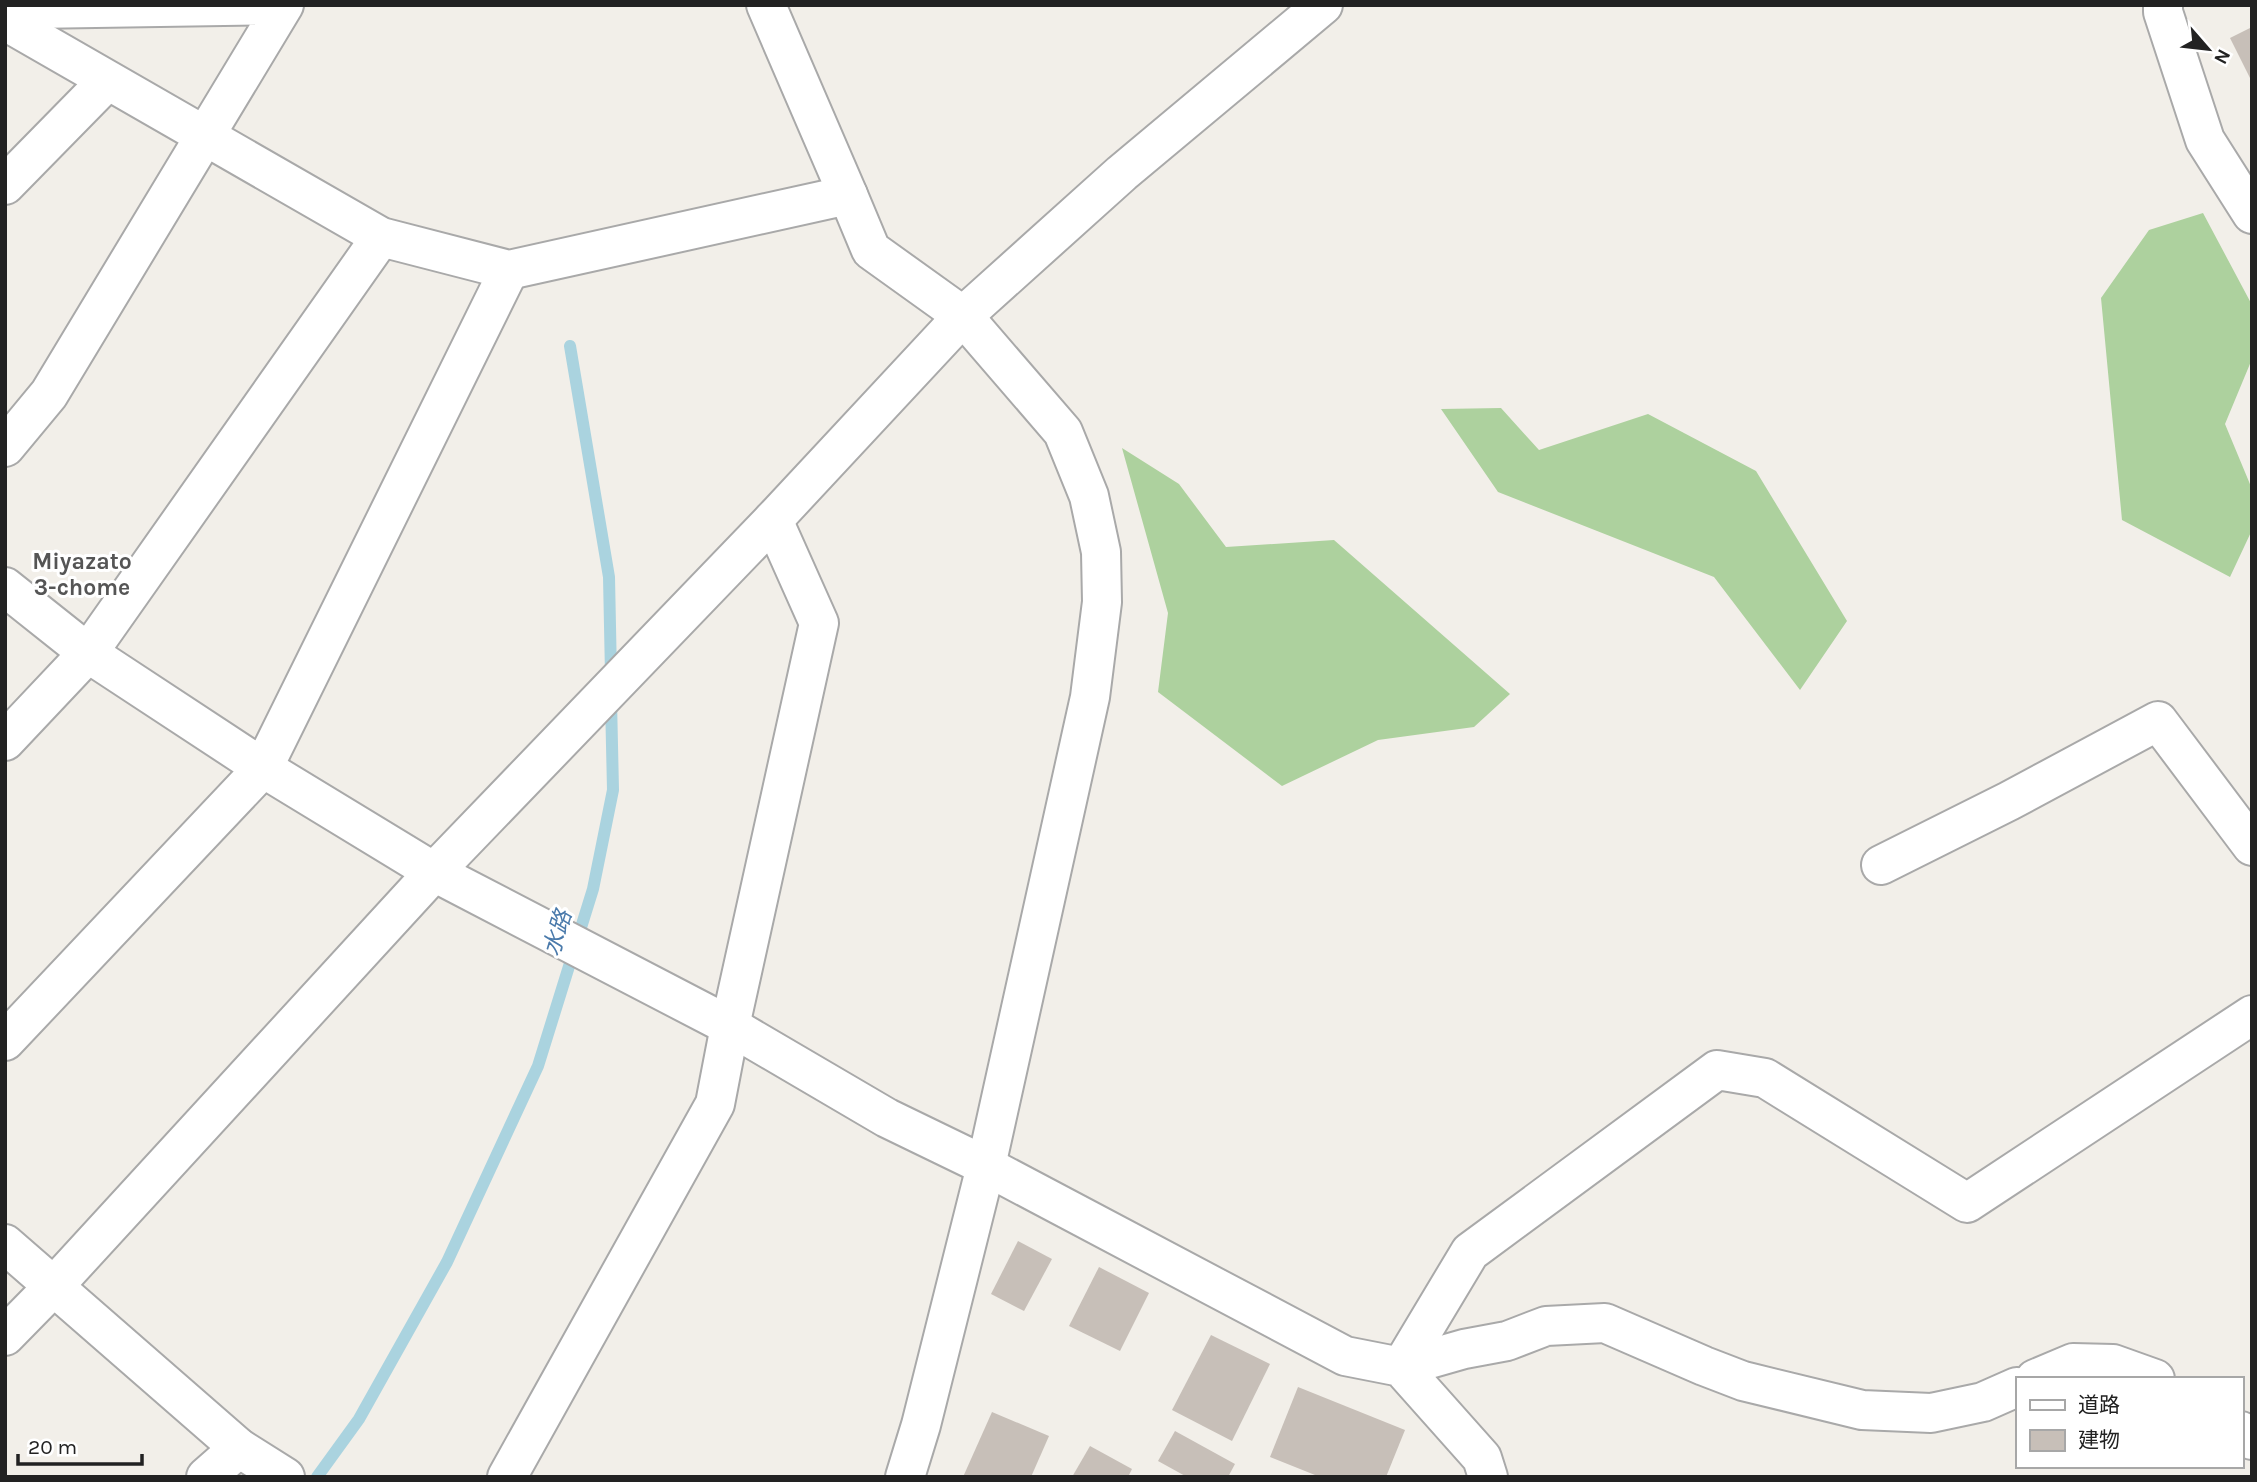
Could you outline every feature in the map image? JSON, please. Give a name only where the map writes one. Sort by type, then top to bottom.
[{"type":"street","points":[[5,447],[49,394],[284,5],[32,9],[7,21]]},
{"type":"street","points":[[766,5],[871,250],[963,316],[1063,432],[1089,496],[1101,552],[1102,602],[1090,697],[986,1166],[928,1398],[905,1477]]},
{"type":"street","points":[[5,1336],[434,872],[774,520],[963,316],[1122,173],[1323,5]]},
{"type":"street","points":[[2163,5],[2205,140],[2252,214]]},
{"type":"street","points":[[7,21],[381,237],[509,270],[848,195]]},
{"type":"street","points":[[5,185],[107,80]]},
{"type":"street","points":[[5,741],[88,653],[381,237]]},
{"type":"street","points":[[5,1041],[263,768],[509,270]]},
{"type":"street","points":[[507,1477],[715,1104],[819,623],[774,520]]},
{"type":"street","points":[[5,587],[88,653],[263,768],[434,872],[730,1026],[887,1118],[986,1166],[1345,1356],[1401,1367],[1507,1340],[1546,1326],[1605,1323],[1743,1381],[1862,1410],[1931,1413],[1983,1402],[2016,1387]]},
{"type":"street","points":[[1881,865],[2009,801],[2158,721],[2252,846]]},
{"type":"street","points":[[1401,1367],[1470,1252],[1717,1070],[1765,1078],[1967,1203],[2252,1015]]},
{"type":"street","points":[[5,1244],[239,1448],[285,1477]]},
{"type":"street","points":[[2040,1377],[2073,1363],[2113,1364],[2149,1377]]},
{"type":"street","points":[[1401,1367],[1482,1458],[1488,1477]]},
{"type":"street","points":[[206,1477],[239,1448]]},
{"type":"green space","points":[[2203,213],[2252,305],[2252,359],[2225,424],[2252,489],[2252,530],[2230,577],[2122,520],[2101,298],[2149,230]]},
{"type":"green space","points":[[1501,408],[1539,450],[1648,414],[1756,471],[1847,621],[1800,690],[1714,577],[1498,492],[1441,409]]},
{"type":"green space","points":[[1122,448],[1179,484],[1226,547],[1334,540],[1510,694],[1474,727],[1378,740],[1282,786],[1158,692],[1168,613]]},
{"type":"building","points":[[2252,27],[2252,82],[2230,38]]},
{"type":"building","points":[[1018,1241],[1052,1259],[1024,1311],[991,1294]]},
{"type":"building","points":[[1099,1267],[1149,1293],[1120,1351],[1069,1326]]},
{"type":"building","points":[[1211,1335],[1270,1364],[1232,1441],[1172,1410]]},
{"type":"building","points":[[1298,1387],[1405,1430],[1386,1477],[1320,1477],[1270,1457]]},
{"type":"building","points":[[992,1412],[1049,1436],[1031,1477],[963,1477]]},
{"type":"building","points":[[1175,1431],[1235,1464],[1228,1477],[1187,1477],[1158,1461]]},
{"type":"building","points":[[1090,1446],[1132,1469],[1128,1477],[1072,1477]]},
{"type":"waterway","name":"水路","points":[[570,346],[609,577],[611,675]]},
{"type":"waterway","name":"水路","points":[[317,1477],[359,1419],[447,1262],[538,1066],[593,889],[613,790],[611,700]]},
{"type":"district","name":"Miyazato 3-chome","points":[[82,574]]}]
